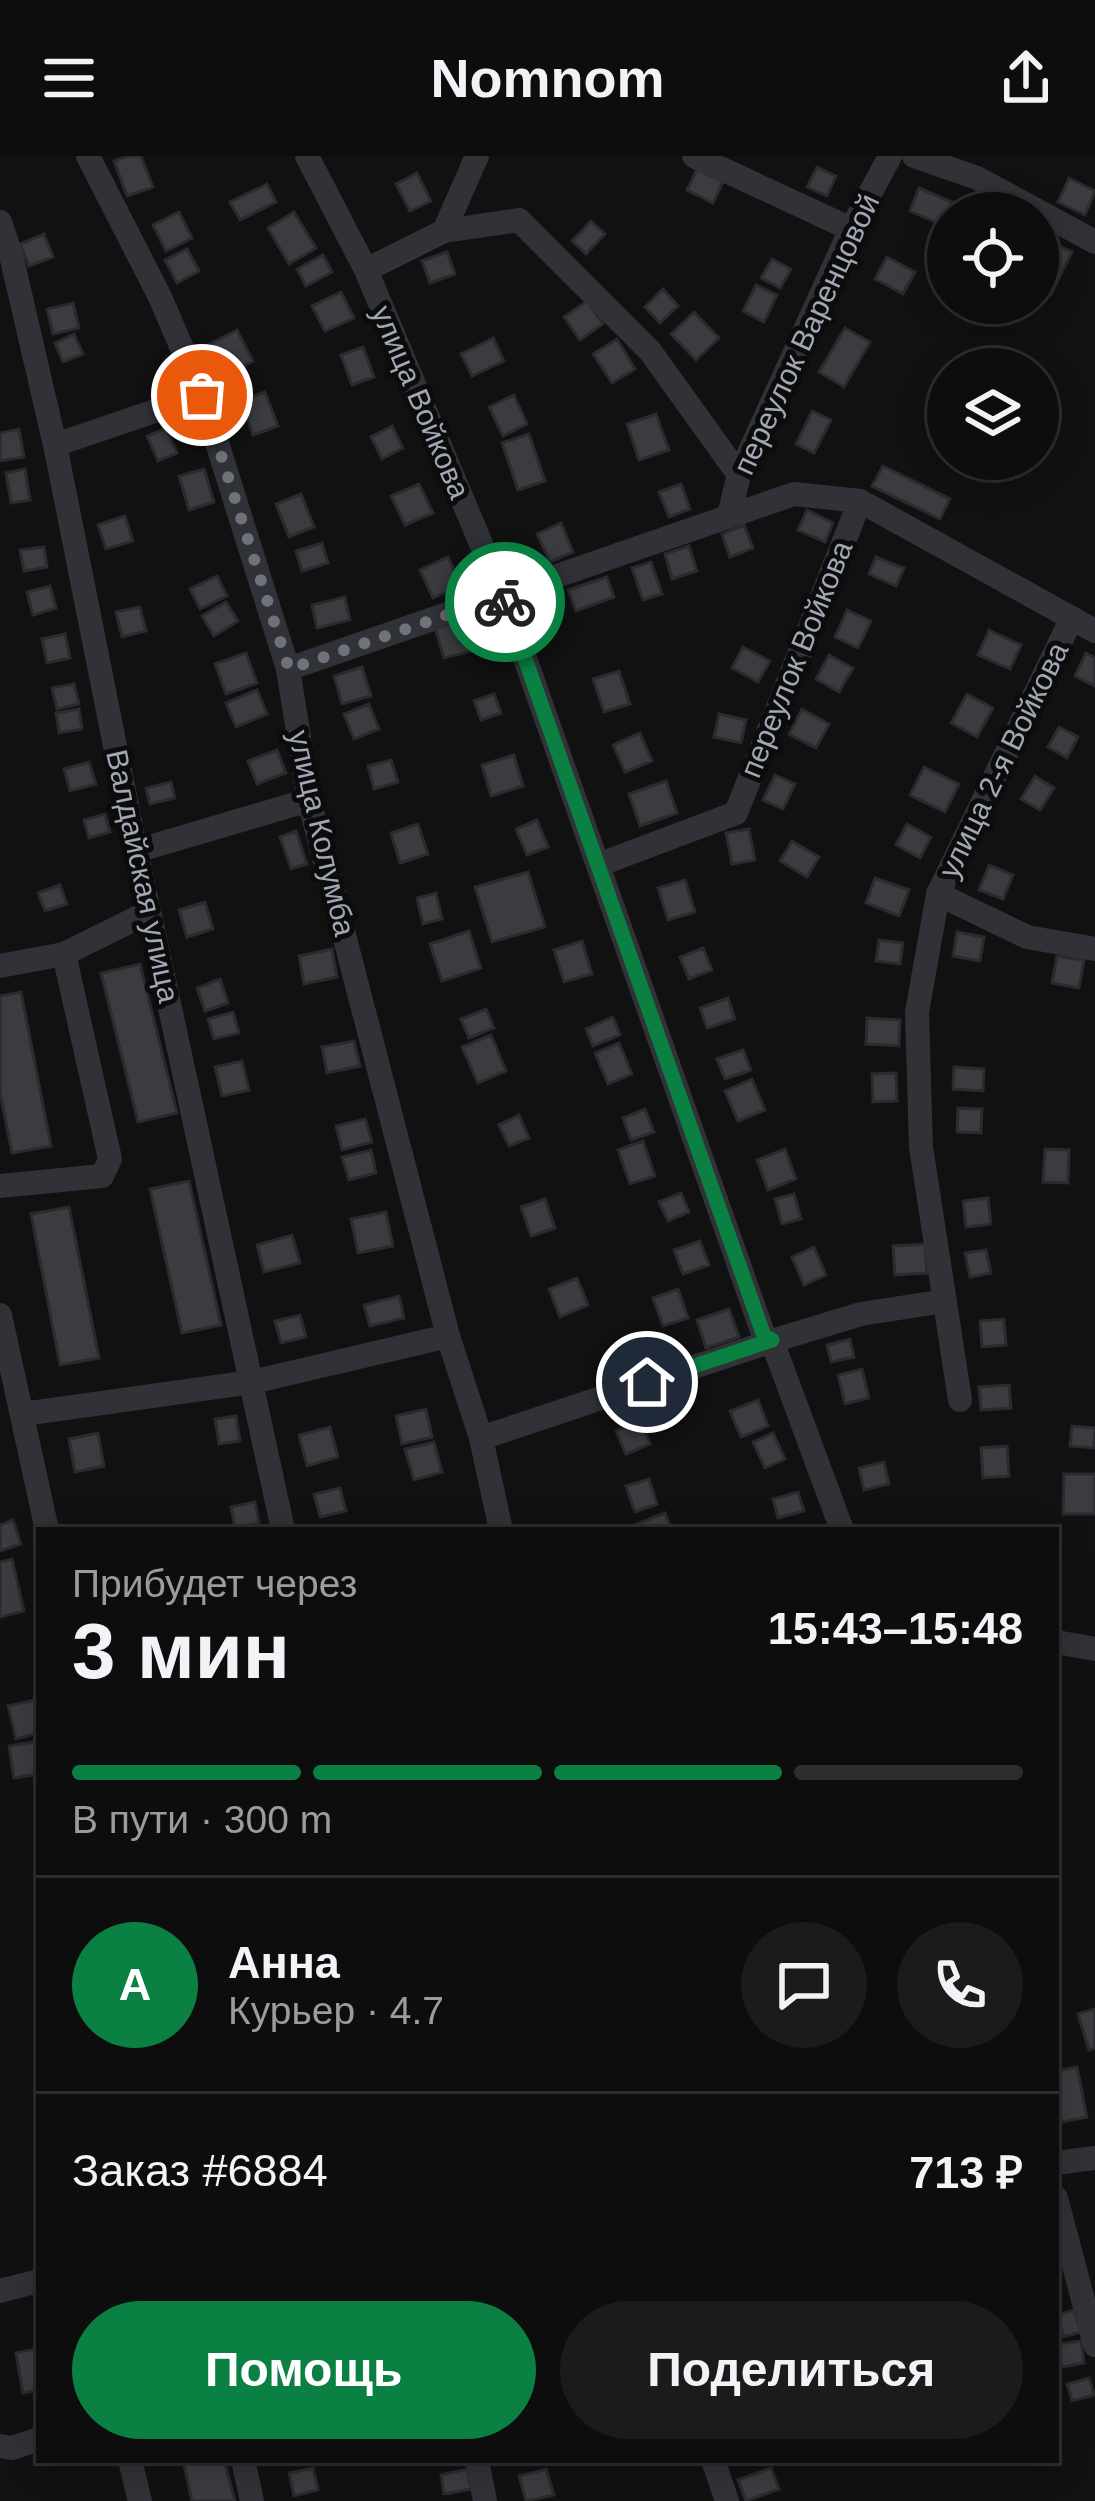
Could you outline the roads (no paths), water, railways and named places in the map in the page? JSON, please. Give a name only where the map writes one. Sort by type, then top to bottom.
[{"type":"street","name":"улица Колумба","points":[[88,156],[160,297],[202,395],[289,669],[309,800],[448,1336],[481,1438],[500,1527]]},
{"type":"street","name":"улица Войкова","points":[[307,156],[366,270],[502,596],[764,1336],[772,1340],[841,1527]]},
{"type":"street","points":[[444,231],[477,156]]},
{"type":"street","points":[[694,156],[851,229]]},
{"type":"street","name":"переулок Варенцовой","points":[[729,515],[740,475],[851,229],[890,156]]},
{"type":"street","points":[[914,156],[980,167],[1095,242]]},
{"type":"street","points":[[366,270],[444,231],[519,220],[650,351],[740,475]]},
{"type":"street","name":"Валдайская улица","points":[[0,222],[55,446],[136,851],[282,1527]]},
{"type":"street","points":[[55,446],[202,395]]},
{"type":"street","points":[[289,669],[794,494],[860,501],[1095,631]]},
{"type":"street","name":"переулок Войкова","points":[[598,865],[736,813],[860,501]]},
{"type":"street","name":"улица 2-я Войкова","points":[[960,1400],[921,1147],[917,1012],[938,894],[1071,620]]},
{"type":"street","points":[[136,851],[309,800]]},
{"type":"street","points":[[938,894],[1027,938],[1095,949]]},
{"type":"street","points":[[0,965],[64,954],[149,912]]},
{"type":"street","points":[[0,1186],[103,1176],[110,1159],[64,954]]},
{"type":"street","points":[[481,1438],[772,1340],[861,1314],[945,1301]]},
{"type":"street","points":[[0,1315],[45,1527]]},
{"type":"street","points":[[23,1414],[253,1382],[448,1336]]},
{"type":"street","points":[[1059,1643],[1095,1649]]},
{"type":"street","points":[[1059,2163],[1095,2158]]},
{"type":"street","points":[[1059,2209],[1095,2345]]},
{"type":"street","points":[[0,2290],[36,2282]]},
{"type":"street","points":[[0,2446],[12,2448],[36,2440]]},
{"type":"street","points":[[131,2463],[140,2501]]},
{"type":"street","points":[[244,2463],[252,2501]]},
{"type":"street","points":[[478,2463],[485,2501]]},
{"type":"street","points":[[714,2463],[727,2501]]}]
